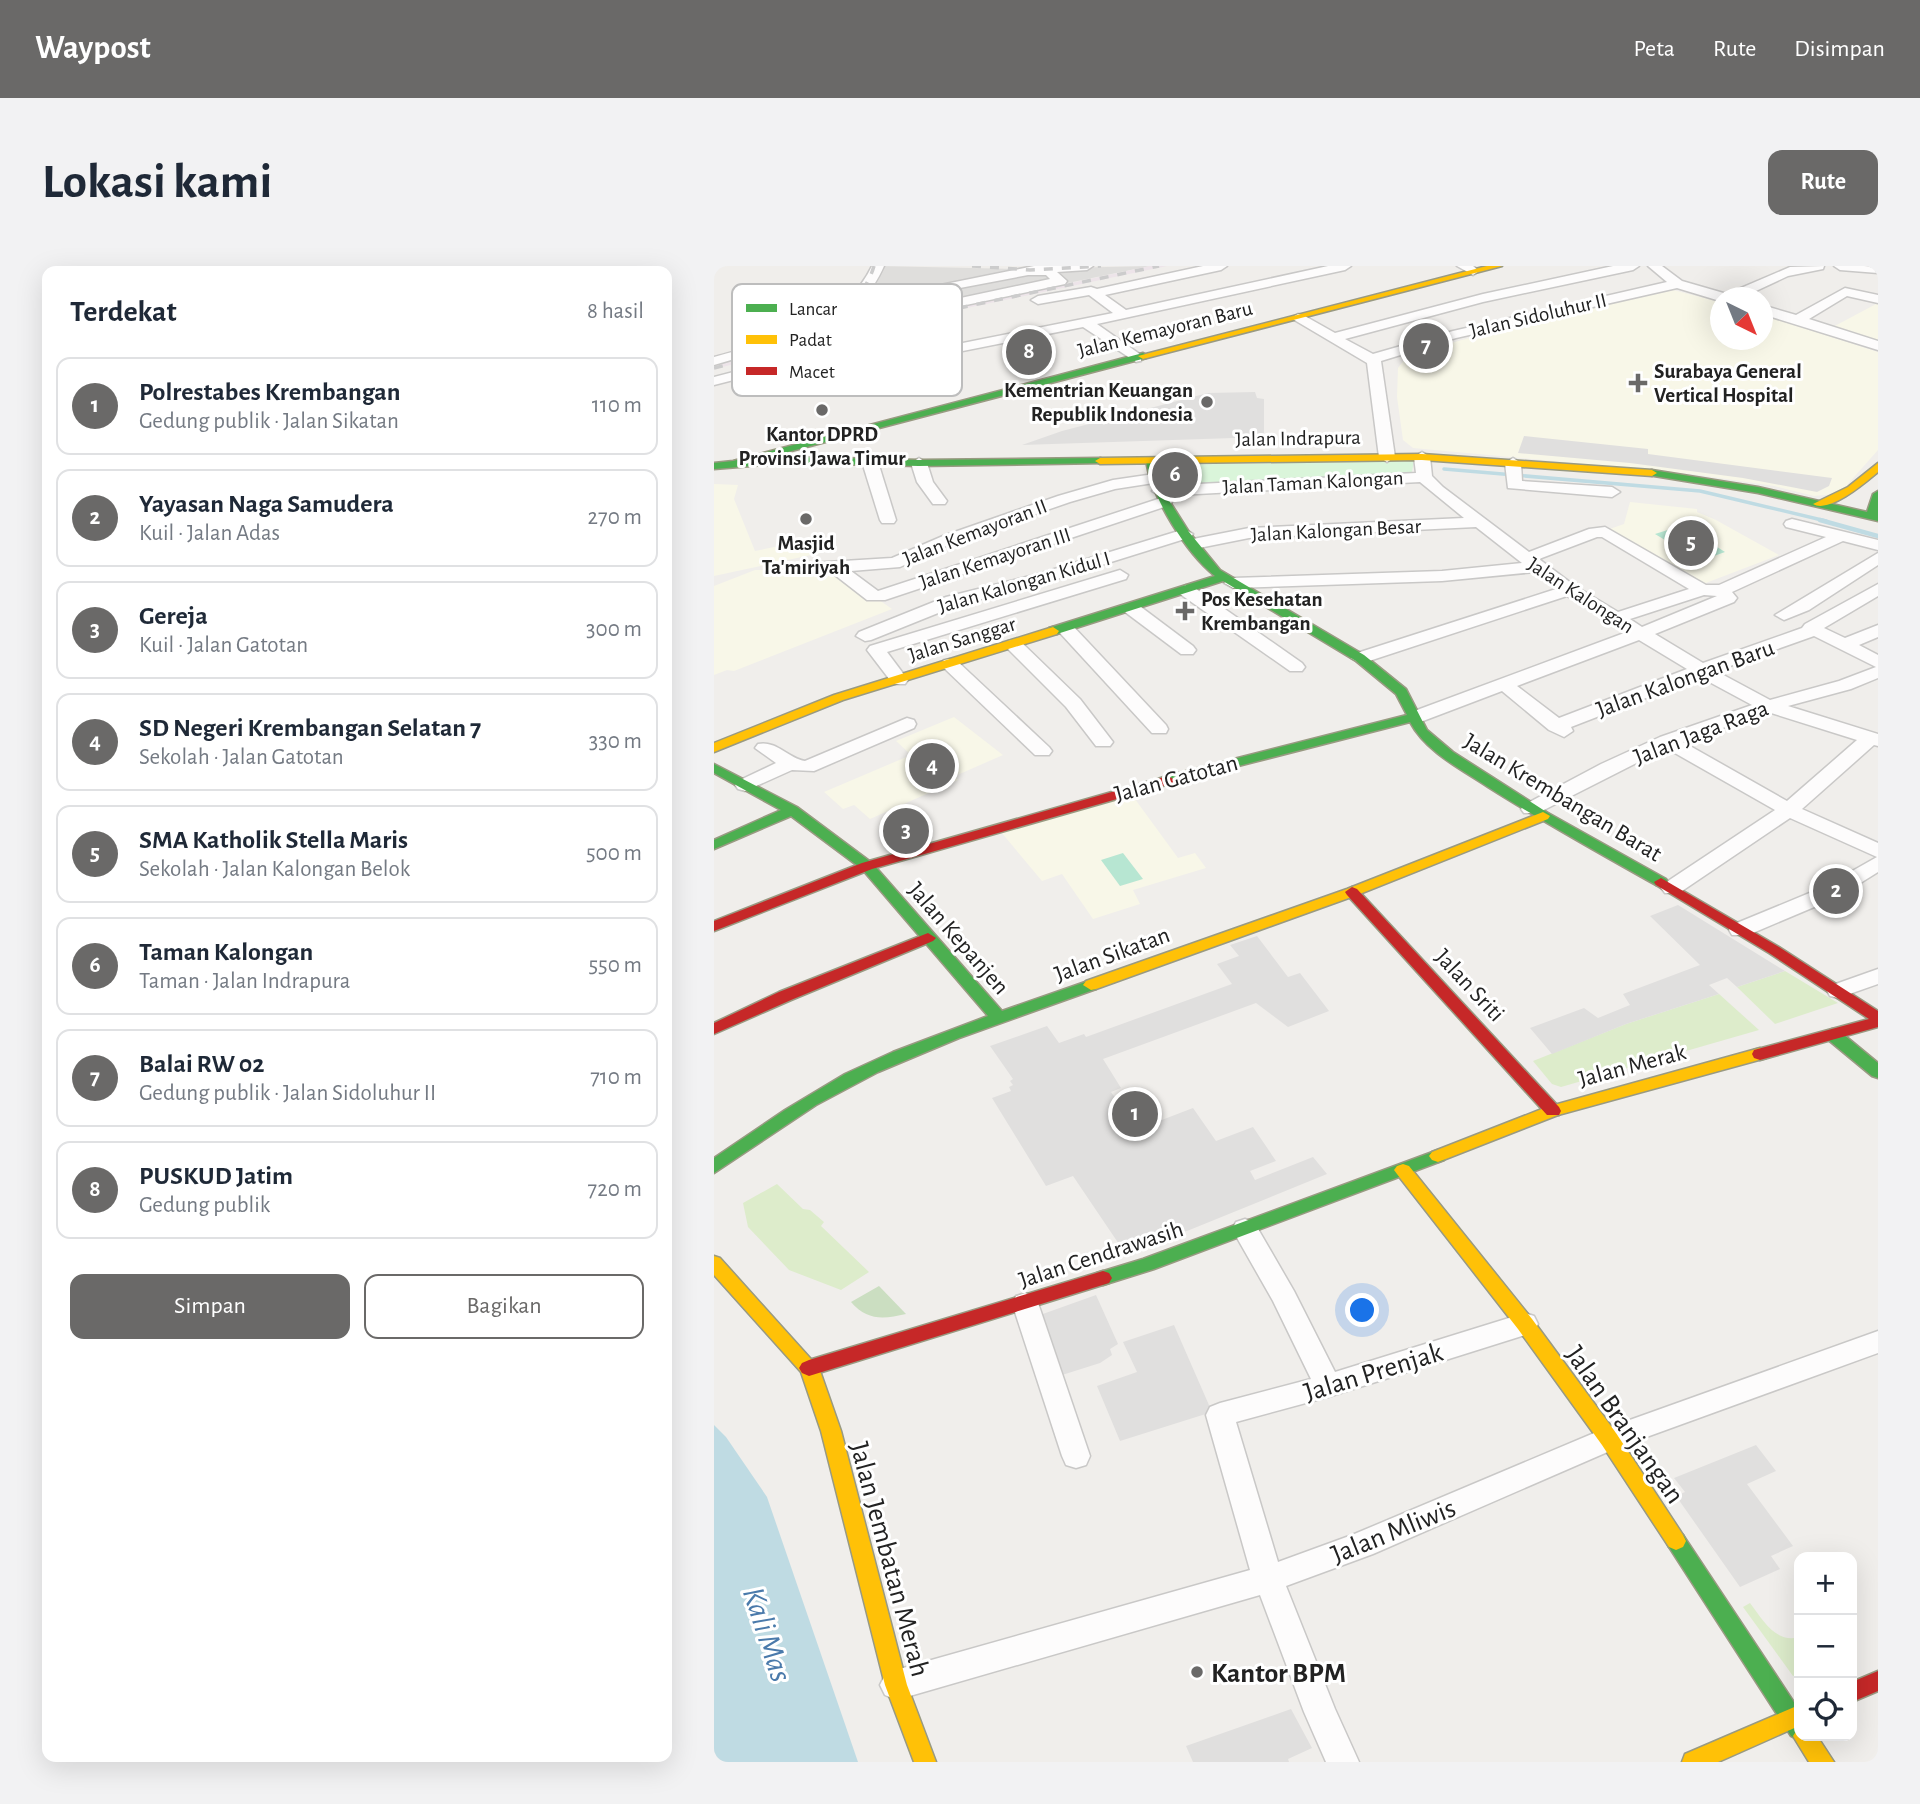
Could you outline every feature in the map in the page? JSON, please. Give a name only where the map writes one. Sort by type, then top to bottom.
[{"type":"street","points":[[870,284],[878,266]]},
{"type":"street","points":[[882,284],[885,266]]},
{"type":"street","points":[[981,266],[1031,269],[1087,266]]},
{"type":"street","points":[[962,317],[1222,266]]},
{"type":"street","points":[[962,347],[1086,323],[1119,312],[1307,266]]},
{"type":"street","points":[[1119,312],[1345,266]]},
{"type":"street","name":"Jalan Kemayoran Baru","points":[[738,462],[842,433],[1298,318],[1468,268],[1498,266]]},
{"type":"street","points":[[1334,338],[1511,290],[1633,266]]},
{"type":"street","points":[[1654,266],[1677,284],[1710,293]]},
{"type":"street","points":[[1751,287],[1778,275],[1818,266]]},
{"type":"street","points":[[1840,266],[1878,269]]},
{"type":"street","points":[[962,284],[1028,271],[1049,271],[1059,282],[962,302]]},
{"type":"street","name":"Jalan Sidoluhur II","points":[[1372,359],[1453,335],[1677,284]]},
{"type":"street","points":[[1511,290],[1549,313]]},
{"type":"street","points":[[1094,292],[1119,312]]},
{"type":"street","points":[[1798,320],[1845,292],[1877,299]]},
{"type":"street","points":[[1773,312],[1878,346]]},
{"type":"street","points":[[1298,318],[1372,359],[1387,457]]},
{"type":"street","points":[[1086,323],[1136,358]]},
{"type":"street","points":[[714,381],[732,376]]},
{"type":"street","points":[[836,461],[828,448],[842,433]]},
{"type":"street","points":[[1422,457],[1424,477]]},
{"type":"street","name":"Jalan Indrapura","points":[[714,466],[738,462],[919,463],[1422,457],[1513,468],[1605,468],[1683,477],[1875,517]]},
{"type":"street","name":"Jalan Krembangan Barat","points":[[1151,461],[1159,491],[1189,539],[1216,572],[1360,658],[1401,692],[1422,732],[1448,755],[1537,812],[1740,929],[1838,991],[1878,1020]]},
{"type":"street","points":[[870,462],[888,520]]},
{"type":"street","points":[[919,463],[925,482],[939,501]]},
{"type":"street","points":[[1819,504],[1847,491],[1878,466]]},
{"type":"street","points":[[1513,468],[1514,485],[1612,492]]},
{"type":"street","name":"Jalan Taman Kalongan","points":[[1159,491],[1424,477]]},
{"type":"street","name":"Jalan Kalongan","points":[[1424,477],[1478,522],[1569,590],[1701,670],[1768,706],[1874,739]]},
{"type":"street","name":"Jalan Kemayoran II","points":[[794,569],[905,560],[949,538],[1114,485],[1159,491]]},
{"type":"street","name":"Jalan Kemayoran III","points":[[834,566],[873,596],[879,596],[1159,491]]},
{"type":"street","points":[[1847,491],[1877,496],[1875,517]]},
{"type":"street","name":"Jalan Kalongan Besar","points":[[1189,539],[1249,533],[1478,522]]},
{"type":"street","points":[[1791,524],[1878,545]]},
{"type":"street","points":[[1228,580],[1442,576],[1531,563],[1595,532],[1605,532],[1718,589]]},
{"type":"street","points":[[1614,619],[1718,589],[1844,536]]},
{"type":"street","name":"Jalan Kalongan Kidul I","points":[[864,636],[952,601],[1189,539]]},
{"type":"street","points":[[1784,615],[1803,606],[1878,558]]},
{"type":"street","points":[[900,680],[876,650],[1120,575]]},
{"type":"street","name":"Jalan Sanggar","points":[[714,748],[743,734],[832,701],[1186,590],[1228,580]]},
{"type":"street","name":"Jalan Gatotan","points":[[714,926],[867,866],[1220,765],[1416,717],[1640,634],[1728,598],[1718,589]]},
{"type":"street","name":"Jalan Kalongan Baru","points":[[1505,685],[1560,729],[1701,670],[1813,629],[1878,589]]},
{"type":"street","points":[[1186,590],[1296,667]]},
{"type":"street","points":[[1360,658],[1569,590]]},
{"type":"street","points":[[1131,608],[1187,650]]},
{"type":"street","points":[[1066,629],[1159,729]]},
{"type":"street","points":[[1813,629],[1878,662]]},
{"type":"street","points":[[1844,645],[1878,630]]},
{"type":"street","points":[[1014,645],[1073,703],[1102,742]]},
{"type":"street","points":[[950,664],[1042,751]]},
{"type":"street","name":"Jalan Jaga Raga","points":[[1537,812],[1608,768],[1667,741],[1768,706],[1845,685],[1878,671]]},
{"type":"street","points":[[765,748],[790,764],[807,767],[907,724]]},
{"type":"street","points":[[1672,888],[1789,810],[1874,739]]},
{"type":"street","points":[[1667,741],[1789,810],[1878,851]]},
{"type":"street","points":[[745,785],[790,764]]},
{"type":"street","name":"Jalan Kepanjen","points":[[714,768],[792,810],[867,866],[999,1018]]},
{"type":"street","points":[[714,845],[792,810]]},
{"type":"street","name":"Jalan Sikatan","points":[[714,1167],[771,1126],[870,1069],[999,1018],[1352,892],[1537,812]]},
{"type":"street","points":[[1740,929],[1831,892],[1878,863]]},
{"type":"street","name":"Jalan Sriti","points":[[1352,892],[1553,1111]]},
{"type":"street","points":[[714,1029],[785,996],[928,939]]},
{"type":"street","points":[[1838,991],[1878,976]]},
{"type":"street","name":"Jalan Merak","points":[[1403,1170],[1553,1111],[1878,1020]]},
{"type":"street","points":[[1832,1034],[1878,1072]]},
{"type":"street","name":"Jalan Cendrawasih","points":[[808,1368],[1025,1303],[1245,1229],[1403,1170]]},
{"type":"street","name":"Jalan Branjangan","points":[[1403,1170],[1525,1324],[1609,1439],[1794,1716]]},
{"type":"street","points":[[1245,1229],[1285,1298],[1328,1385]]},
{"type":"street","points":[[714,1263],[808,1368]]},
{"type":"street","points":[[1025,1303],[1076,1456]]},
{"type":"street","name":"Jalan Prenjak","points":[[1220,1415],[1328,1385],[1525,1324]]},
{"type":"street","name":"Jalan Mliwis","points":[[896,1685],[1268,1578],[1362,1545],[1609,1439],[1878,1342]]},
{"type":"street","name":"Jalan Jembatan Merah","points":[[808,1368],[831,1431],[896,1685],[925,1762]]},
{"type":"street","points":[[1220,1415],[1268,1578],[1320,1712],[1343,1762]]},
{"type":"street","points":[[1857,1690],[1878,1681]]},
{"type":"street","points":[[1693,1762],[1794,1722]]},
{"type":"street","points":[[1808,1741],[1823,1762]]},
{"type":"shaded area","points":[[879,266],[1018,269],[1150,266],[962,305],[962,284],[864,284]]},
{"type":"shaded area","points":[[1150,266],[1167,266],[962,309],[962,306]]},
{"type":"shaded area","name":"Surabaya General Vertical Hospital","points":[[1673,290],[1710,299],[1710,350],[1773,350],[1773,318],[1878,352],[1878,450],[1847,485],[1835,494],[1814,496],[1774,486],[1692,474],[1413,448],[1403,440],[1397,397],[1398,368],[1408,355],[1552,315]]},
{"type":"shaded area","points":[[1878,303],[1878,342],[1831,328]]},
{"type":"shaded area","points":[[732,356],[732,362],[714,366],[714,361]]},
{"type":"shaded area","points":[[732,361],[732,365],[714,369],[714,366]]},
{"type":"shaded area","points":[[1255,392],[1257,398],[1264,399],[1264,437],[1022,445],[1062,431],[1208,393]]},
{"type":"shaded area","points":[[1524,436],[1648,449],[1648,454],[1832,478],[1829,486],[1817,492],[1743,478],[1630,463],[1518,453]]},
{"type":"shaded area","points":[[714,484],[738,485],[734,499],[755,551],[818,538],[825,552],[714,576]]},
{"type":"shaded area","points":[[1630,502],[1697,509],[1697,512],[1779,555],[1698,586],[1604,531],[1624,524]]},
{"type":"shaded area","points":[[835,569],[892,609],[734,671],[727,670],[714,675],[714,586],[755,570]]},
{"type":"shaded area","points":[[954,717],[1003,755],[955,776],[958,780],[870,819],[854,805],[843,809],[824,792],[911,755],[896,741]]},
{"type":"shaded area","points":[[1132,795],[1178,858],[1195,853],[1206,868],[1133,890],[1140,904],[1093,919],[1062,874],[1042,881],[1001,832]]},
{"type":"shaded area","points":[[1678,905],[1785,971],[1737,987],[1727,978],[1709,985],[1719,994],[1626,1024],[1552,1054],[1530,1028],[1584,1008],[1598,1018],[1630,1005],[1623,994],[1700,965],[1650,916]]},
{"type":"shaded area","points":[[1257,936],[1288,977],[1300,973],[1329,1011],[1288,1027],[1256,1003],[1103,1059],[1121,1088],[1111,1092],[1116,1099],[1125,1096],[1146,1126],[1193,1108],[1216,1141],[1253,1127],[1276,1161],[1250,1171],[1255,1180],[1313,1157],[1327,1174],[1125,1253],[1073,1176],[1046,1186],[992,1098],[1011,1091],[1009,1087],[1013,1085],[1010,1081],[1013,1079],[990,1046],[1047,1026],[1059,1043],[1084,1034],[1086,1037],[1232,984],[1217,964],[1239,956],[1230,945]]},
{"type":"shaded area","points":[[1096,1295],[1118,1344],[1110,1349],[1112,1355],[1100,1363],[1059,1376],[1040,1315]]},
{"type":"shaded area","points":[[1174,1325],[1212,1412],[1120,1441],[1097,1386],[1137,1372],[1123,1342]]},
{"type":"shaded area","points":[[1756,1445],[1776,1471],[1747,1484],[1793,1546],[1771,1556],[1780,1569],[1740,1587],[1676,1496],[1685,1492],[1674,1478]]},
{"type":"shaded area","points":[[1291,1709],[1312,1748],[1288,1759],[1289,1762],[1193,1762],[1186,1746]]},
{"type":"green space","points":[[1414,461],[1411,476],[1168,485],[1160,465]]},
{"type":"green space","points":[[1677,527],[1687,528],[1725,552],[1700,561],[1655,534]]},
{"type":"green space","points":[[1123,853],[1143,879],[1120,886],[1101,860]]},
{"type":"green space","points":[[1785,971],[1838,1003],[1775,1024],[1737,987]]},
{"type":"green space","points":[[1719,994],[1759,1030],[1561,1087],[1552,1084],[1533,1061],[1626,1024]]},
{"type":"green space","points":[[777,1184],[803,1209],[810,1210],[824,1222],[821,1226],[869,1272],[841,1290],[789,1270],[748,1227],[743,1203]]},
{"type":"green space","points":[[879,1286],[906,1314],[876,1317],[863,1313],[851,1302]]},
{"type":"green space","points":[[1750,1603],[1770,1629],[1783,1637],[1794,1638],[1794,1676],[1793,1676],[1743,1607]]},
{"type":"water","name":"Kali Mas","points":[[714,1425],[726,1437],[767,1497],[858,1762],[716,1762]]},
{"type":"waterway","points":[[1444,469],[1700,491],[1826,521]]},
{"type":"waterway","points":[[1820,520],[1878,536]]},
{"type":"railway","points":[[866,284],[874,266]]},
{"type":"railway","points":[[972,266],[1030,270],[1101,266]]},
{"type":"railway","points":[[962,307],[1159,266]]},
{"type":"railway","points":[[714,368],[732,364]]},
{"type":"traffic: fast","points":[[738,462],[1143,356]]},
{"type":"traffic: fast","points":[[714,466],[791,460],[919,463],[1100,461]]},
{"type":"traffic: fast","points":[[1151,461],[1154,479],[1164,502],[1185,534],[1216,572],[1360,658],[1401,692],[1422,732],[1448,755],[1543,816],[1661,882]]},
{"type":"traffic: fast","points":[[1652,473],[1758,490],[1878,518]]},
{"type":"traffic: fast","points":[[1871,516],[1878,494]]},
{"type":"traffic: fast","points":[[1053,631],[1224,577]]},
{"type":"traffic: fast","points":[[1168,780],[1416,717]]},
{"type":"traffic: fast","points":[[714,768],[792,810],[867,866],[999,1018]]},
{"type":"traffic: fast","points":[[714,845],[792,810]]},
{"type":"traffic: fast","points":[[714,1167],[811,1101],[851,1078],[953,1035],[1091,985]]},
{"type":"traffic: fast","points":[[1832,1034],[1878,1072]]},
{"type":"traffic: fast","points":[[1103,1278],[1148,1264],[1438,1156]]},
{"type":"traffic: fast","points":[[1676,1541],[1794,1721]]},
{"type":"traffic: slow","points":[[1143,356],[1498,266]]},
{"type":"traffic: slow","points":[[1100,461],[1422,457],[1652,473]]},
{"type":"traffic: slow","points":[[1819,504],[1852,489],[1878,466]]},
{"type":"traffic: slow","points":[[714,748],[838,698],[1053,631]]},
{"type":"traffic: slow","points":[[1091,985],[1352,892],[1543,816]]},
{"type":"traffic: slow","points":[[1438,1156],[1553,1111],[1760,1054]]},
{"type":"traffic: slow","points":[[1403,1170],[1525,1324],[1609,1439],[1676,1541]]},
{"type":"traffic: slow","points":[[714,1263],[809,1368],[831,1431],[896,1685],[925,1762]]},
{"type":"traffic: slow","points":[[1693,1762],[1794,1717]]},
{"type":"traffic: slow","points":[[1808,1741],[1823,1762]]},
{"type":"traffic: jam","points":[[714,926],[867,866],[1168,780]]},
{"type":"traffic: jam","points":[[1661,882],[1774,950],[1878,1018]]},
{"type":"traffic: jam","points":[[1352,892],[1553,1111]]},
{"type":"traffic: jam","points":[[714,1029],[785,996],[928,938]]},
{"type":"traffic: jam","points":[[1760,1054],[1878,1022]]},
{"type":"traffic: jam","points":[[809,1368],[1103,1278]]},
{"type":"traffic: jam","points":[[1857,1690],[1878,1681]]},
{"type":"place","name":"Balai RW 02","points":[[1426,346]]},
{"type":"place","name":"PUSKUD Jatim","points":[[1029,352]]},
{"type":"place","name":"Surabaya General Vertical Hospital","points":[[1638,383]]},
{"type":"place","name":"Kementrian Keuangan Republik Indonesia","points":[[1207,402]]},
{"type":"place","name":"Kantor DPRD Provinsi Jawa Timur","points":[[822,410]]},
{"type":"place","name":"Taman Kalongan","points":[[1175,475]]},
{"type":"place","name":"Masjid Ta'miriyah","points":[[806,519]]},
{"type":"place","name":"SMA Katholik Stella Maris","points":[[1691,543]]},
{"type":"place","name":"Pos Kesehatan Krembangan","points":[[1185,611]]},
{"type":"place","name":"SD Negeri Krembangan Selatan 7","points":[[932,766]]},
{"type":"place","name":"Gereja","points":[[906,831]]},
{"type":"place","name":"Yayasan Naga Samudera","points":[[1836,891]]},
{"type":"place","name":"Polrestabes Krembangan","points":[[1135,1114]]},
{"type":"place","name":"Kantor BPM","points":[[1197,1672]]}]
